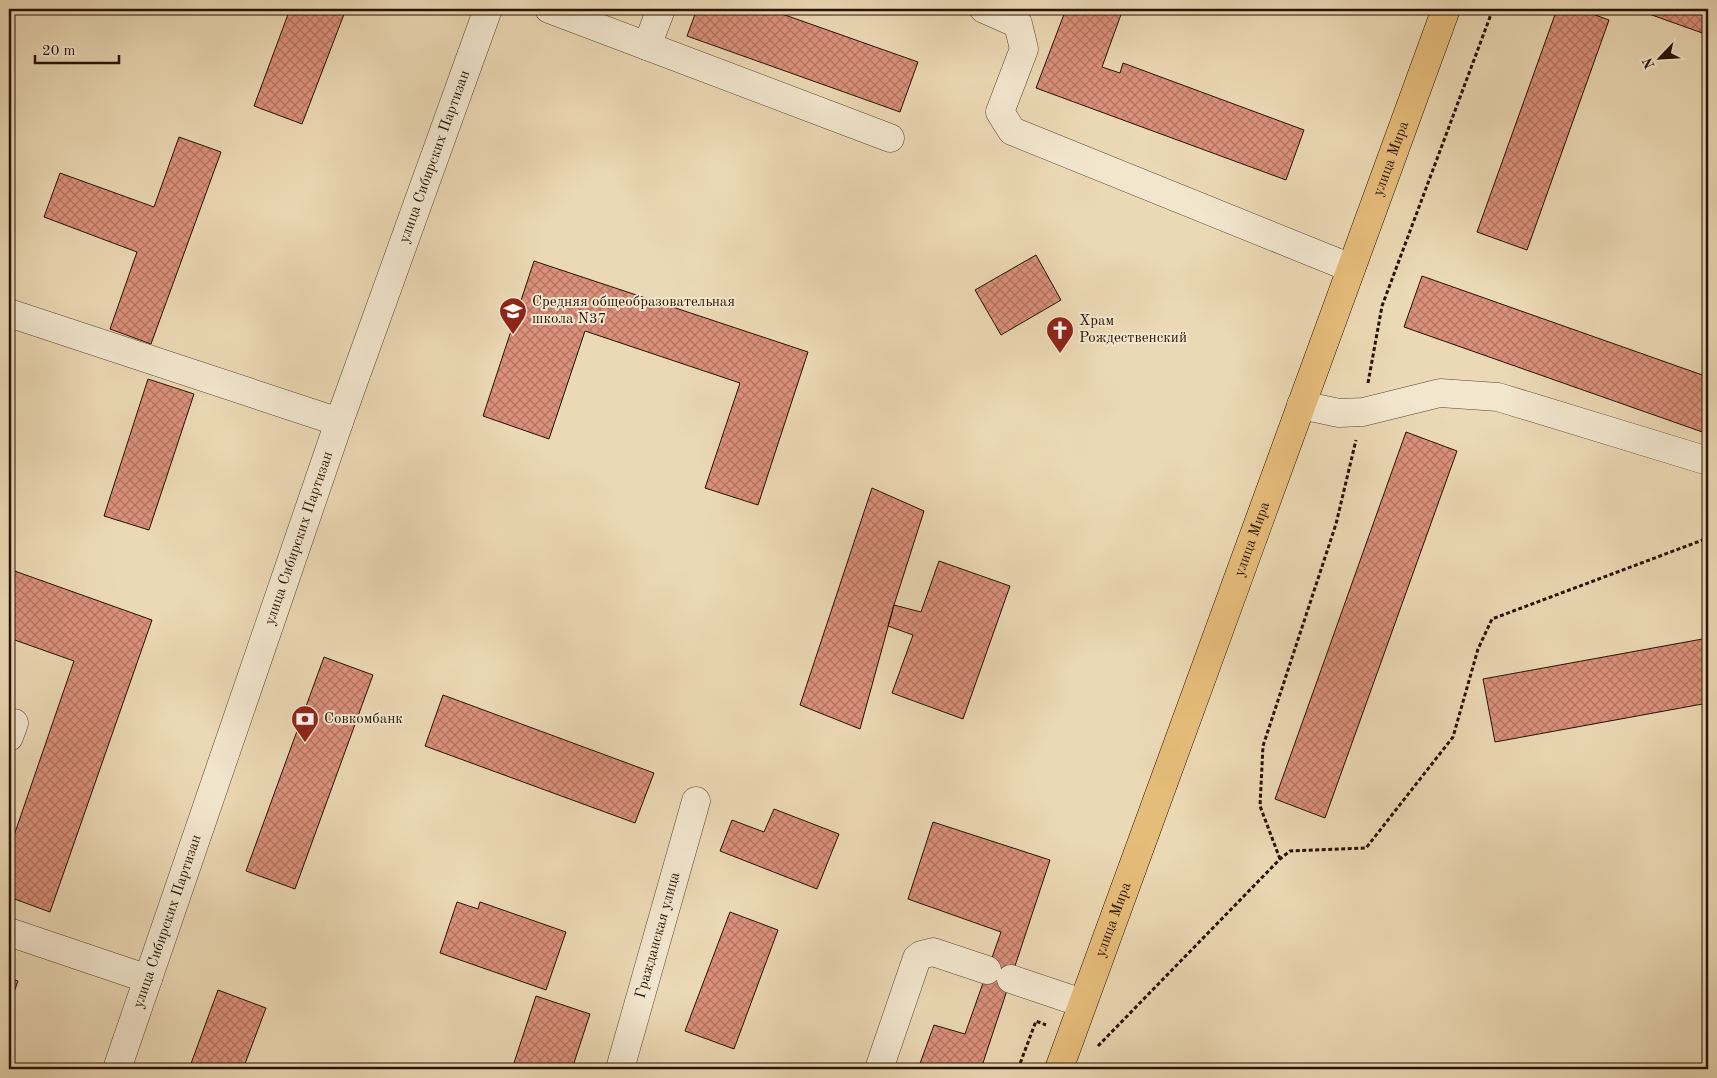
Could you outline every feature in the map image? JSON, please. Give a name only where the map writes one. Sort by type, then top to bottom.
[{"type":"main road","name":"улица Мира","points":[[1059,1069],[1446,9]]},
{"type":"street","name":"улица Сибирских Партизан","points":[[117,1069],[339,422],[488,9]]},
{"type":"street","points":[[549,9],[890,138]]},
{"type":"street","points":[[647,46],[661,9]]},
{"type":"street","points":[[984,9],[1018,24],[1024,48],[1000,112],[1012,131],[1351,268]]},
{"type":"street","points":[[9,313],[339,422]]},
{"type":"street","points":[[1301,406],[1338,413],[1363,412],[1440,393],[1498,397],[1708,461]]},
{"type":"street","name":"Гражданская улица","points":[[620,1069],[696,801]]},
{"type":"street","points":[[9,932],[148,979]]},
{"type":"street","points":[[879,1069],[917,958],[921,955],[932,952],[1082,1003]]},
{"type":"path","points":[[1018,1069],[1036,1021],[1098,1046],[1280,859],[1290,851],[1366,848],[1453,737],[1478,649],[1492,619],[1708,538]]},
{"type":"building","points":[[290,9],[346,9],[302,124],[254,106]]},
{"type":"building","points":[[607,9],[624,9],[622,14]]},
{"type":"building","points":[[697,9],[768,9],[918,62],[900,112],[687,36]]},
{"type":"building","points":[[1066,9],[1123,9],[1102,67],[1120,73],[1123,63],[1304,130],[1286,180],[1036,88]]},
{"type":"building","points":[[1557,9],[1579,9],[1609,20],[1527,250],[1477,232]]},
{"type":"building","points":[[1635,9],[1708,9],[1708,35]]},
{"type":"building","points":[[179,137],[221,152],[151,344],[110,329],[137,252],[44,217],[60,173],[154,207]]},
{"type":"building","points":[[1036,255],[1061,300],[1001,335],[975,290]]},
{"type":"building","points":[[534,261],[808,352],[758,505],[705,488],[740,383],[585,331],[549,439],[483,416]]},
{"type":"building","points":[[1422,276],[1708,377],[1708,434],[1404,327]]},
{"type":"building","points":[[148,379],[194,394],[149,530],[104,516]]},
{"type":"building","points":[[1406,432],[1457,451],[1325,818],[1275,799]]},
{"type":"building","points":[[872,488],[924,511],[894,605],[860,729],[800,705]]},
{"type":"building","points":[[939,561],[1010,586],[963,719],[892,693],[913,635],[888,626],[894,605],[921,612]]},
{"type":"building","points":[[9,569],[152,620],[50,912],[9,897],[9,850],[74,661],[9,638]]},
{"type":"building","points":[[1708,638],[1708,703],[1495,742],[1483,679]]},
{"type":"building","points":[[324,657],[373,675],[295,889],[246,871]]},
{"type":"building","points":[[443,695],[654,773],[635,823],[425,746]]},
{"type":"building","points":[[774,809],[839,834],[817,889],[720,851],[732,820],[764,832]]},
{"type":"building","points":[[933,822],[1050,860],[981,1069],[918,1069],[934,1025],[965,1034],[1001,932],[908,899]]},
{"type":"building","points":[[457,902],[478,909],[480,902],[566,932],[546,990],[440,953]]},
{"type":"building","points":[[730,912],[778,930],[734,1049],[685,1031]]},
{"type":"building","points":[[9,978],[18,981],[9,1006]]},
{"type":"building","points":[[218,990],[266,1008],[243,1069],[189,1069]]},
{"type":"building","points":[[536,996],[590,1014],[572,1069],[512,1069]]},
{"type":"place","name":"Средняя общеобразовательная школа N37","points":[[513,335]]},
{"type":"place","name":"Храм Рождественский","points":[[1060,354]]},
{"type":"place","name":"Совкомбанк","points":[[305,743]]}]
